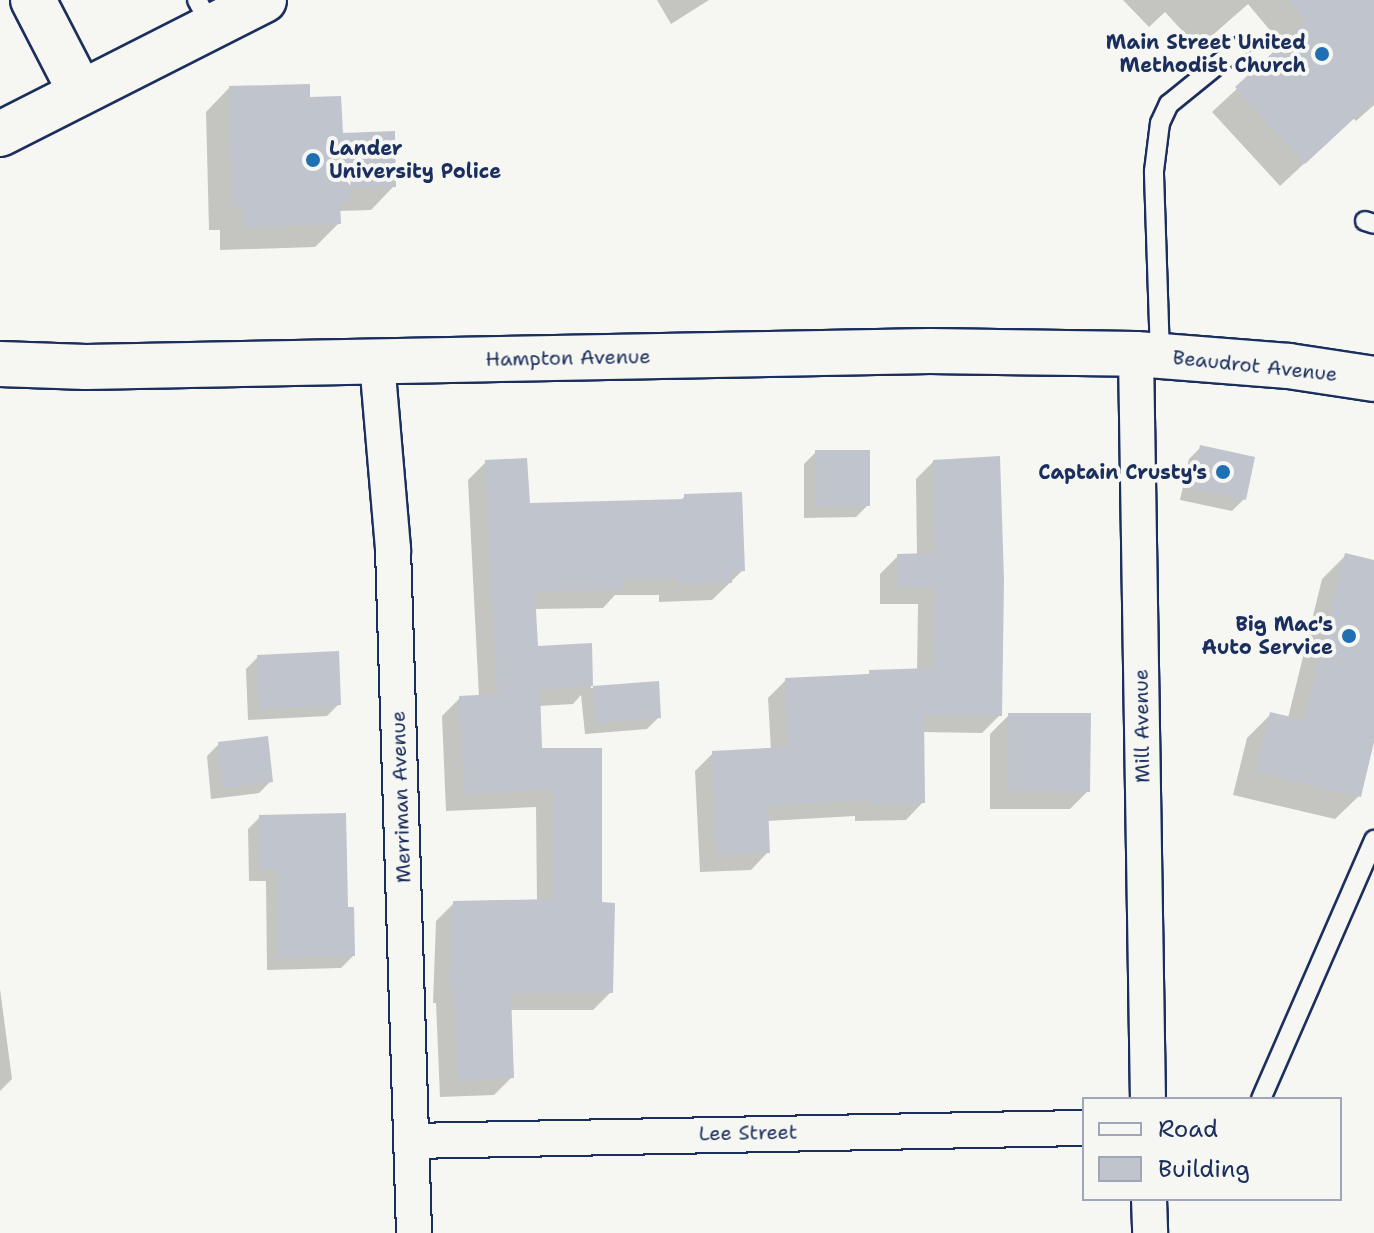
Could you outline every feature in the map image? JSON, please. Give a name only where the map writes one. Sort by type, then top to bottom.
[{"type":"main road","points":[[33,0],[80,91]]},
{"type":"main road","points":[[0,134],[80,91],[204,13],[264,0]]},
{"type":"main road","name":"Hampton Avenue","points":[[0,364],[86,367],[930,351],[1148,355]]},
{"type":"main road","name":"Beaudrot Avenue","points":[[1148,355],[1289,366],[1374,379]]},
{"type":"street","name":"Mill Avenue","points":[[1148,355],[1148,1097]]},
{"type":"street","name":"Merriman Avenue","points":[[377,362],[393,549],[414,1233]]},
{"type":"street","name":"Lee Street","points":[[411,1141],[1082,1128]]},
{"type":"street","points":[[1149,1201],[1150,1233]]},
{"type":"lane","points":[[1148,355],[1154,171],[1160,123],[1169,104],[1243,44]]},
{"type":"lane","points":[[1262,1097],[1374,840]]},
{"type":"building","name":"Main Street United Methodist Church","points":[[1288,0],[1374,0],[1374,100],[1305,164],[1235,87],[1306,22]]},
{"type":"building","name":"Lander University Police","points":[[310,84],[310,97],[341,96],[343,133],[395,131],[396,187],[349,188],[349,202],[340,202],[341,224],[243,227],[243,207],[232,207],[229,86]]},
{"type":"building","name":"Captain Crusty's","points":[[1200,445],[1255,457],[1246,500],[1191,488]]},
{"type":"building","points":[[815,450],[870,450],[870,506],[816,507]]},
{"type":"building","points":[[1000,456],[1004,580],[1002,716],[924,715],[925,803],[872,804],[872,800],[768,805],[770,853],[717,855],[712,751],[788,747],[785,678],[934,668],[935,587],[897,587],[897,554],[935,553],[933,460]]},
{"type":"building","points":[[527,458],[530,503],[684,499],[684,494],[742,492],[745,571],[732,572],[732,583],[677,584],[677,578],[623,578],[623,590],[535,592],[538,646],[592,643],[593,686],[540,690],[542,748],[602,748],[602,902],[615,903],[613,993],[511,993],[514,1078],[458,1080],[454,986],[450,986],[453,901],[554,899],[554,789],[464,794],[459,696],[497,694],[485,460]]},
{"type":"building","name":"Big Mac's Auto Service","points":[[1345,553],[1374,560],[1374,742],[1361,797],[1256,772],[1270,712],[1304,720]]},
{"type":"building","points":[[339,651],[341,705],[259,709],[257,655]]},
{"type":"building","points":[[659,681],[661,718],[596,723],[593,686]]},
{"type":"building","points":[[1008,713],[1091,713],[1090,792],[1007,791]]},
{"type":"building","points":[[268,736],[273,782],[223,788],[218,742]]},
{"type":"building","points":[[346,813],[348,907],[354,907],[355,956],[278,958],[277,870],[260,870],[259,815]]},
{"type":"place","name":"Main Street United Methodist Church","points":[[1322,54]]},
{"type":"place","name":"Lander University Police","points":[[313,160]]},
{"type":"place","name":"Captain Crusty's","points":[[1223,472]]},
{"type":"place","name":"Big Mac's Auto Service","points":[[1349,636]]}]
